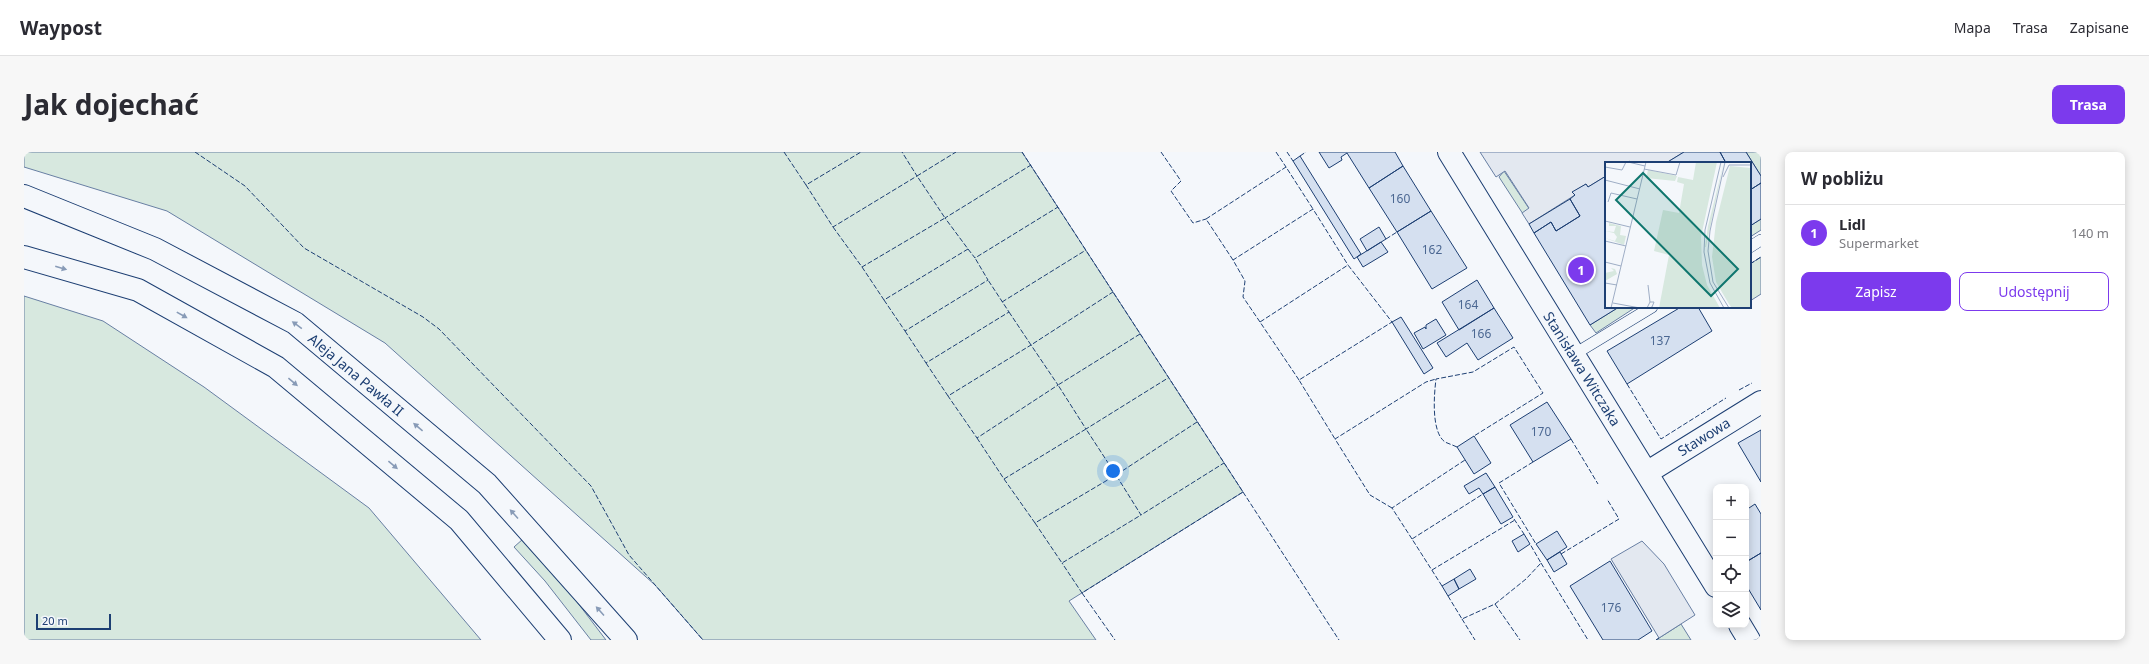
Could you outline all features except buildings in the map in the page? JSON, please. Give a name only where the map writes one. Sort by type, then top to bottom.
[{"type":"main road","name":"Stanisława Witczaka","points":[[1448,152],[1573,355],[1648,472],[1713,581]]},
{"type":"main road","name":"Aleja Jana Pawła II","points":[[24,196],[155,249],[295,323],[487,484],[626,640]]},
{"type":"main road","points":[[24,257],[138,290],[276,367],[459,520],[560,640]]},
{"type":"main road","name":"Stawowa","points":[[1648,472],[1761,402]]},
{"type":"main road","points":[[1742,628],[1749,640]]},
{"type":"lane","points":[[1751,246],[1761,240]]},
{"type":"lane","points":[[1573,355],[1650,308]]},
{"type":"shaded area","points":[[24,152],[1022,152],[1243,492],[1069,601],[1096,640],[703,640],[655,585],[385,343],[167,211],[24,167]]},
{"type":"shaded area","points":[[1480,152],[1684,152],[1668,162],[1605,162],[1605,177],[1588,187],[1586,184],[1573,192],[1575,195],[1529,224],[1522,213],[1529,208],[1505,171],[1496,177]]},
{"type":"shaded area","points":[[1746,152],[1761,152],[1761,176]]},
{"type":"shaded area","points":[[1504,171],[1530,210],[1523,214],[1499,177]]},
{"type":"shaded area","points":[[1761,219],[1761,230],[1751,236],[1751,225]]},
{"type":"shaded area","points":[[1761,257],[1761,294],[1751,300],[1751,263]]},
{"type":"shaded area","points":[[24,296],[103,321],[204,387],[369,508],[481,640],[24,640]]},
{"type":"shaded area","points":[[1617,308],[1634,308],[1596,333],[1590,325]]},
{"type":"shaded area","points":[[523,539],[574,598],[606,640],[591,640],[545,581],[514,547]]},
{"type":"shaded area","points":[[1642,541],[1664,564],[1695,615],[1659,638],[1611,559]]},
{"type":"shaded area","points":[[1681,624],[1691,640],[1656,640]]},
{"type":"fence","points":[[195,152],[245,186],[304,248],[423,317],[439,329],[591,486],[629,555],[703,640]]},
{"type":"fence","points":[[784,152],[806,185],[861,152]]},
{"type":"fence","points":[[806,185],[833,227],[917,176],[902,152]]},
{"type":"fence","points":[[833,227],[862,267],[945,218],[917,176],[956,152]]},
{"type":"fence","points":[[1022,152],[1243,492],[1082,593],[1062,563]]},
{"type":"fence","points":[[1161,152],[1181,181],[1171,191],[1193,223],[1206,219]]},
{"type":"fence","points":[[1276,152],[1286,167]]},
{"type":"fence","points":[[1287,152],[1293,161]]},
{"type":"fence","points":[[1300,156],[1306,152]]},
{"type":"fence","points":[[862,267],[884,300],[968,249],[945,218],[1031,165]]},
{"type":"fence","points":[[1233,260],[1206,219],[1286,167],[1313,209]]},
{"type":"fence","points":[[968,249],[975,258],[1058,207]]},
{"type":"fence","points":[[1260,322],[1243,297],[1245,281],[1233,260],[1313,209],[1348,265]]},
{"type":"fence","points":[[1386,239],[1397,232]]},
{"type":"fence","points":[[1002,302],[1086,250]]},
{"type":"fence","points":[[1751,263],[1761,257]]},
{"type":"fence","points":[[884,300],[905,331],[988,280],[975,258]]},
{"type":"fence","points":[[1299,380],[1260,322],[1348,265],[1392,322],[1299,380],[1335,439]]},
{"type":"fence","points":[[905,331],[926,363],[1009,312],[988,280]]},
{"type":"fence","points":[[1009,312],[1031,345],[1113,292]]},
{"type":"fence","points":[[1140,334],[1058,385],[1086,429],[1168,378]]},
{"type":"fence","points":[[926,363],[948,396],[1031,345],[1058,385],[977,438],[948,396]]},
{"type":"fence","points":[[1457,447],[1445,442],[1437,430],[1434,413],[1436,379],[1473,372],[1514,347],[1543,393],[1474,436]]},
{"type":"fence","points":[[1392,508],[1370,495],[1335,439],[1426,382],[1436,379]]},
{"type":"fence","points":[[1739,390],[1752,383]]},
{"type":"fence","points":[[1627,384],[1661,439],[1726,398]]},
{"type":"fence","points":[[1197,422],[1116,475],[1141,515],[1224,463]]},
{"type":"fence","points":[[977,438],[1004,479],[1086,429],[1116,475],[1035,523],[1004,479]]},
{"type":"fence","points":[[1571,439],[1598,484]]},
{"type":"fence","points":[[1412,539],[1392,508],[1465,460]]},
{"type":"fence","points":[[1533,462],[1499,483],[1536,544]]},
{"type":"fence","points":[[1243,492],[1339,640]]},
{"type":"fence","points":[[1442,586],[1412,539],[1483,494]]},
{"type":"fence","points":[[1561,554],[1619,519],[1607,499]]},
{"type":"fence","points":[[1035,523],[1062,563],[1141,515]]},
{"type":"fence","points":[[1514,519],[1524,534]]},
{"type":"fence","points":[[1432,570],[1515,520]]},
{"type":"fence","points":[[1448,596],[1462,619],[1495,604],[1526,579],[1541,563],[1530,544]]},
{"type":"fence","points":[[1541,563],[1588,640]]},
{"type":"fence","points":[[1082,593],[1115,640]]},
{"type":"fence","points":[[1495,604],[1520,640]]},
{"type":"fence","points":[[1462,619],[1475,640]]},
{"type":"place","name":"Lidl","points":[[1581,270]]}]
